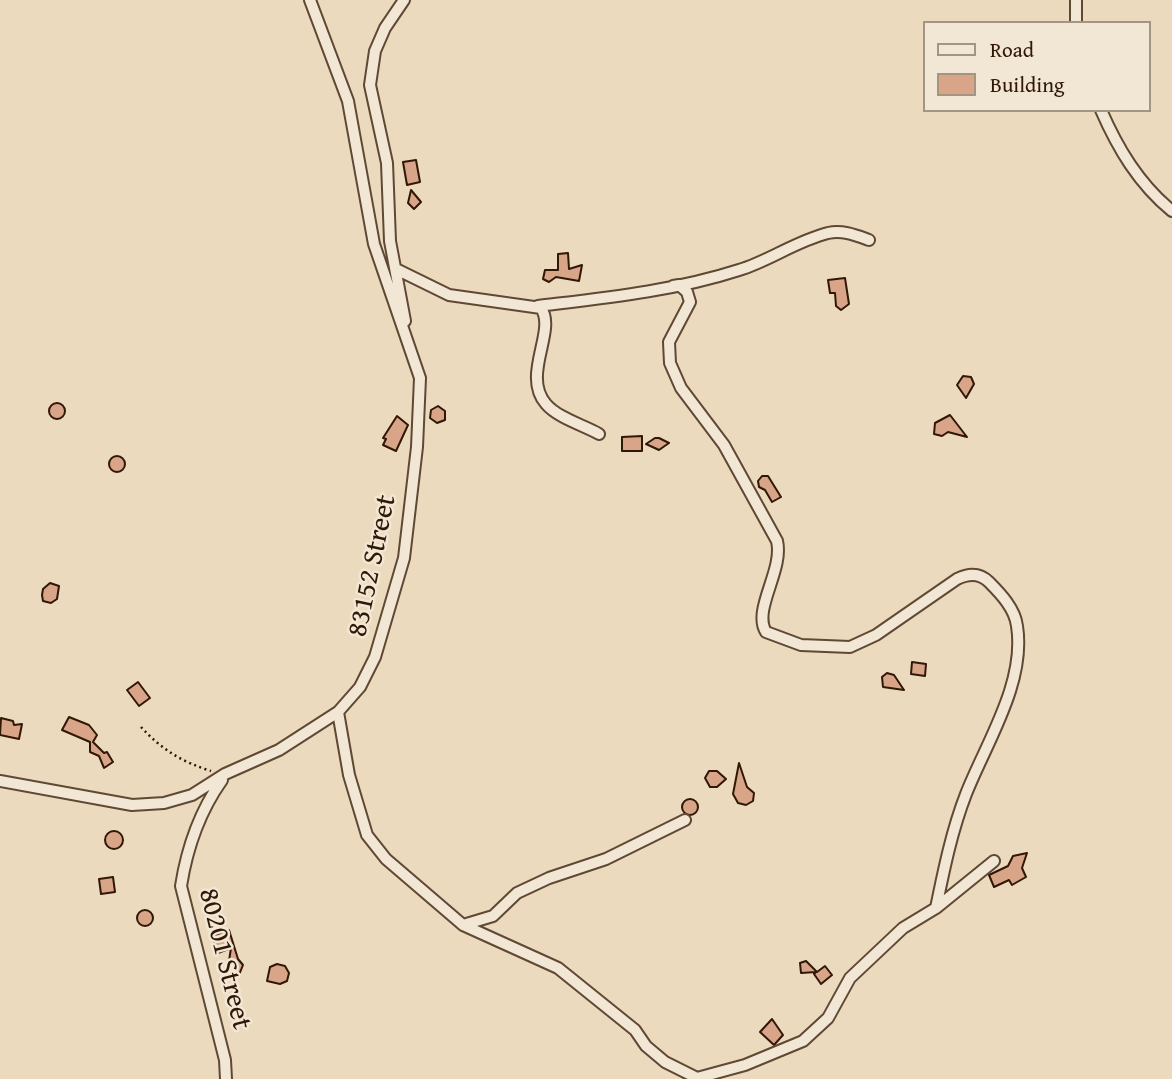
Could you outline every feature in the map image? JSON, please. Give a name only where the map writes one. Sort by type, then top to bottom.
[{"type":"street","name":"83152 Street","points":[[0,781],[132,805],[164,803],[192,795],[225,774],[279,750],[338,712],[360,687],[376,657],[404,558],[421,400],[420,378],[407,333],[374,244],[348,101],[310,0]]},
{"type":"street","name":"83152 Street","points":[[404,0],[385,28],[375,51],[370,85],[387,163],[390,242],[398,270],[407,333]]},
{"type":"street","points":[[1076,0],[1076,21]]},
{"type":"street","points":[[1102,112],[1117,146],[1143,183],[1172,211]]},
{"type":"street","points":[[673,286],[740,270],[782,250],[828,233],[849,232],[869,240]]},
{"type":"street","points":[[398,270],[449,295],[538,306],[679,285],[687,292],[690,302],[669,342],[671,368],[681,388],[724,445],[777,541],[780,552],[778,568],[762,620],[766,632],[802,645],[850,647],[876,635],[957,579],[971,574],[984,577],[1014,616],[1018,633],[1015,671],[965,796],[944,867],[936,908]]},
{"type":"street","points":[[538,306],[545,318],[537,365],[541,396],[551,409],[599,434]]},
{"type":"street","points":[[338,712],[349,775],[368,835],[417,888],[463,925],[558,968],[635,1030],[646,1046],[665,1062],[698,1079],[745,1065],[803,1041],[828,1018],[850,978],[903,928],[936,908],[994,861]]},
{"type":"street","name":"80201 Street","points":[[225,774],[202,816],[186,858],[181,886],[225,1060],[226,1079]]},
{"type":"street","points":[[463,925],[493,916],[517,893],[549,878],[606,859],[685,820]]},
{"type":"street","points":[[225,1060],[233,1079]]},
{"type":"path","points":[[141,727],[159,747],[190,765],[225,774]]},
{"type":"building","points":[[416,160],[420,182],[407,185],[403,162]]},
{"type":"building","points":[[411,190],[421,202],[414,209],[408,203]]},
{"type":"building","points":[[568,253],[569,269],[582,265],[579,281],[556,277],[549,282],[543,279],[545,270],[558,270],[558,254]]},
{"type":"building","points":[[845,278],[849,304],[841,310],[836,306],[835,293],[830,293],[828,280]]},
{"type":"building","points":[[963,376],[971,377],[974,384],[966,398],[957,385]]},
{"type":"building","points":[[57,403],[63,405],[63,417],[57,419],[51,417],[49,411],[51,405]]},
{"type":"building","points":[[438,406],[445,411],[445,420],[437,423],[430,418],[431,410]]},
{"type":"building","points":[[950,415],[967,437],[948,432],[942,436],[934,434],[935,423]]},
{"type":"building","points":[[397,416],[408,425],[396,451],[383,445],[386,439],[383,438]]},
{"type":"building","points":[[642,436],[642,451],[622,451],[622,437]]},
{"type":"building","points":[[655,438],[669,443],[659,450],[646,444]]},
{"type":"building","points":[[117,456],[125,464],[117,472],[109,464]]},
{"type":"building","points":[[762,476],[768,476],[781,497],[772,502],[765,490],[759,487],[758,481]]},
{"type":"building","points":[[50,583],[59,586],[57,599],[51,603],[43,601],[42,595],[43,589]]},
{"type":"building","points":[[912,662],[926,664],[925,676],[911,674]]},
{"type":"building","points":[[887,673],[894,675],[904,690],[883,687],[882,677]]},
{"type":"building","points":[[138,682],[150,698],[139,706],[127,690]]},
{"type":"building","points":[[69,717],[89,725],[97,735],[93,742],[104,753],[107,752],[113,762],[104,768],[99,756],[90,752],[90,742],[62,730]]},
{"type":"building","points":[[1,718],[13,721],[14,725],[22,724],[19,739],[0,735]]},
{"type":"building","points":[[739,763],[747,787],[754,793],[753,801],[746,805],[738,803],[733,794]]},
{"type":"building","points":[[709,771],[717,771],[726,779],[717,787],[710,787],[705,778]]},
{"type":"building","points":[[687,799],[693,799],[698,807],[696,813],[687,815],[682,810],[682,804]]},
{"type":"building","points":[[110,831],[118,831],[123,840],[121,847],[110,849],[105,844],[105,836]]},
{"type":"building","points":[[1027,853],[1022,868],[1026,877],[1012,885],[1009,880],[994,887],[989,875],[1008,866],[1013,856]]},
{"type":"building","points":[[113,877],[115,892],[101,894],[99,879]]},
{"type":"building","points":[[142,910],[148,910],[153,918],[151,924],[142,926],[137,921],[137,915]]},
{"type":"building","points":[[229,930],[238,959],[243,965],[239,975],[227,974],[231,948],[218,953],[212,936]]},
{"type":"building","points":[[806,961],[817,972],[825,966],[832,975],[821,984],[814,974],[816,972],[801,973],[800,963]]},
{"type":"building","points":[[277,964],[285,966],[289,973],[287,981],[280,984],[267,981],[270,967]]},
{"type":"building","points":[[772,1019],[783,1035],[774,1045],[760,1032]]}]
